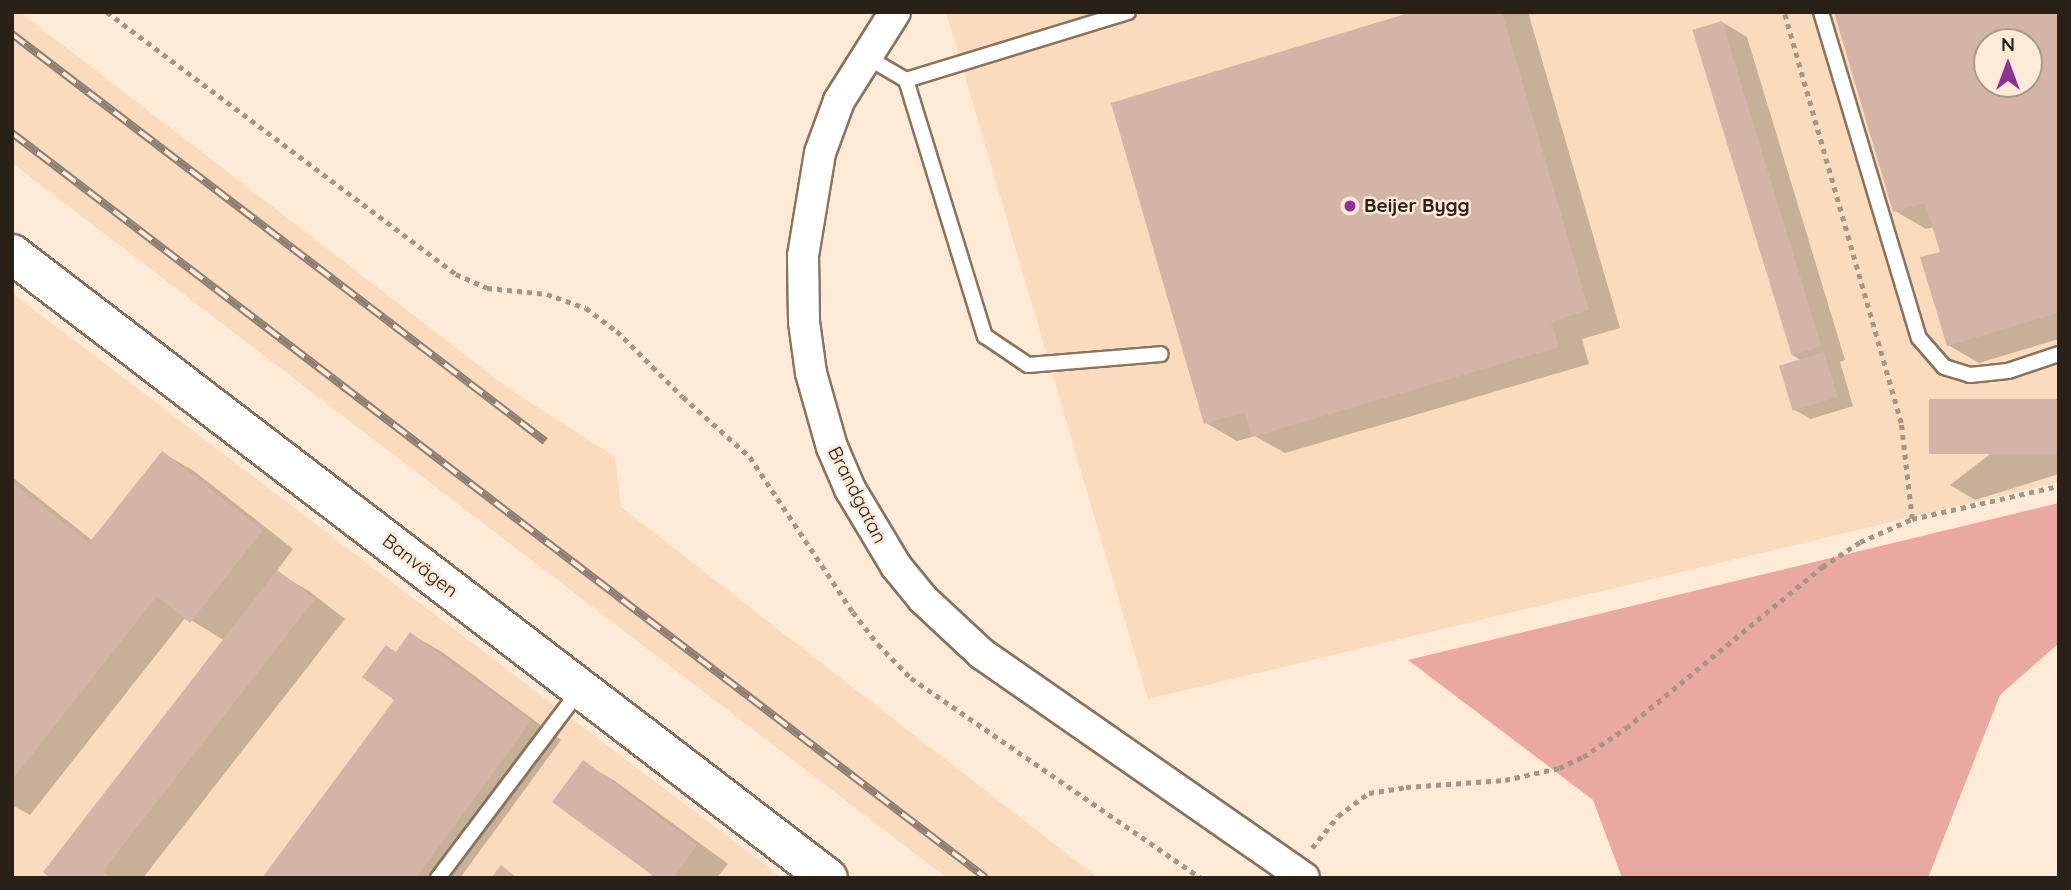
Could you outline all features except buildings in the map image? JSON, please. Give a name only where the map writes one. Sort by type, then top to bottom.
[{"type":"street","name":"Brandgatan","points":[[895,12],[839,101],[820,153],[803,256],[804,322],[811,373],[832,447],[865,518],[896,566],[923,599],[982,654],[1300,875]]},
{"type":"street","name":"Banvägen","points":[[12,254],[828,878]]},
{"type":"lane","points":[[906,80],[1128,12]]},
{"type":"lane","points":[[1821,12],[1919,338],[1944,368],[1970,375],[2008,371],[2059,354]]},
{"type":"lane","points":[[865,56],[906,80],[985,336],[1028,365],[1161,354]]},
{"type":"lane","points":[[438,878],[580,690]]},
{"type":"path","points":[[107,12],[456,274],[487,288],[547,294],[586,308],[617,331],[750,457],[853,612],[878,644],[911,678],[1202,878]]},
{"type":"path","points":[[1784,12],[1901,423],[1912,519]]},
{"type":"path","points":[[1300,875],[1338,816],[1369,793],[1406,787],[1505,780],[1559,768],[1583,757],[1626,728],[1822,567],[1860,542],[1912,519],[2059,486]]},
{"type":"shaded area","points":[[12,12],[20,12],[508,388],[615,457],[621,507],[1098,878],[947,878],[12,163]]},
{"type":"shaded area","points":[[946,12],[2059,12],[2059,482],[1148,699]]},
{"type":"shaded area","points":[[12,293],[459,633],[782,878],[12,878]]},
{"type":"shaded area","points":[[2059,503],[2059,643],[2000,695],[1928,878],[1622,878],[1593,800],[1408,660]]},
{"type":"railway","points":[[12,34],[545,441]]},
{"type":"railway","points":[[12,133],[986,878]]},
{"type":"place","name":"Beijer Bygg","points":[[1350,206]]}]
